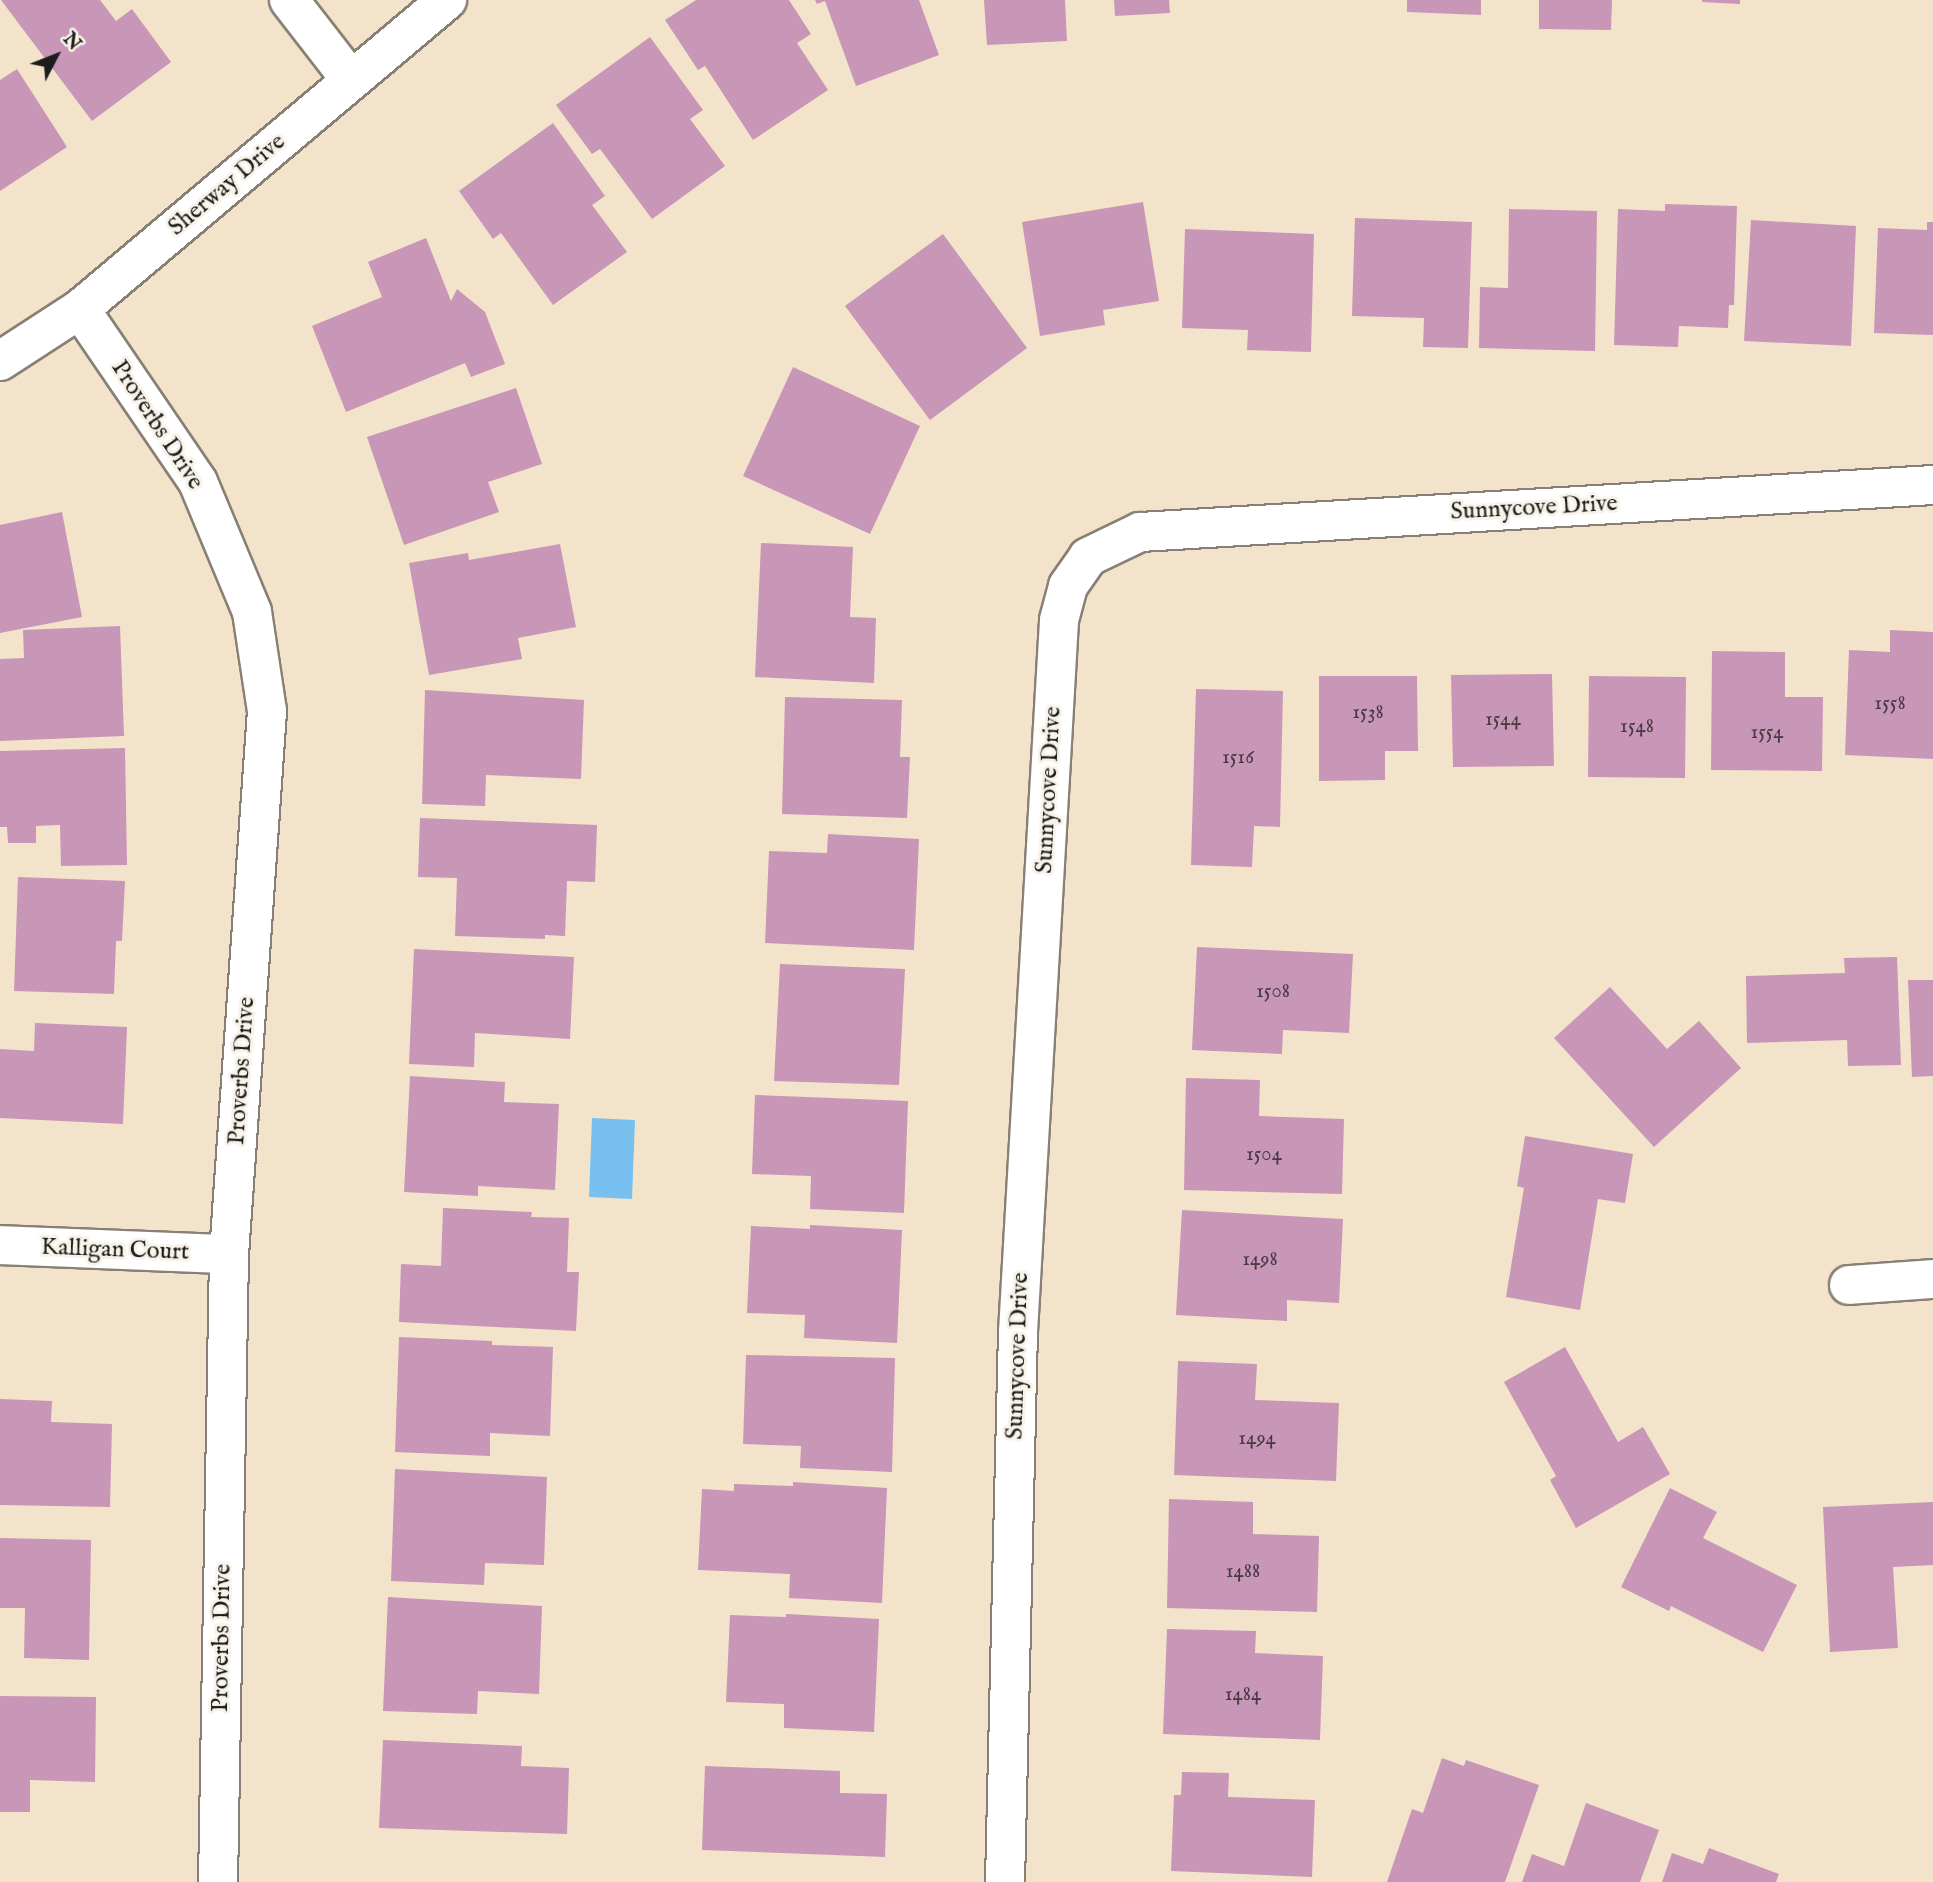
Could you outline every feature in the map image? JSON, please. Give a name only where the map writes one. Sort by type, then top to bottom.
[{"type":"street","points":[[289,0],[351,80]]},
{"type":"street","name":"Sherway Drive","points":[[0,361],[80,309],[447,0]]},
{"type":"street","name":"Proverbs Drive","points":[[80,309],[198,482],[252,612],[267,711],[229,1254],[218,1882]]},
{"type":"street","name":"Sunnycove Drive","points":[[1005,1882],[1018,1332],[1059,621],[1068,586],[1088,557],[1140,532],[1933,485]]},
{"type":"street","name":"Kalligan Court","points":[[0,1245],[229,1254]]},
{"type":"street","points":[[1849,1285],[1933,1279]]},
{"type":"water","points":[[592,1118],[635,1120],[632,1199],[589,1197]]},
{"type":"building","points":[[1,0],[100,0],[116,21],[132,9],[171,62],[92,121]]},
{"type":"building","points":[[696,0],[789,0],[811,34],[797,43],[828,90],[753,140],[705,66],[698,70],[665,20]]},
{"type":"building","points":[[815,0],[919,0],[939,55],[856,86],[825,1],[817,4]]},
{"type":"building","points":[[984,0],[1065,0],[1067,41],[987,45]]},
{"type":"building","points":[[1114,0],[1169,0],[1170,13],[1115,16]]},
{"type":"building","points":[[1407,0],[1481,0],[1481,15],[1407,12]]},
{"type":"building","points":[[1539,0],[1612,0],[1611,30],[1539,29]]},
{"type":"building","points":[[1740,0],[1740,4],[1702,2]]},
{"type":"building","points":[[650,37],[703,110],[690,119],[725,166],[652,219],[600,149],[592,154],[556,105]]},
{"type":"building","points":[[17,69],[67,147],[0,191],[0,80]]},
{"type":"building","points":[[553,123],[605,196],[592,205],[627,252],[553,305],[501,233],[493,239],[459,191]]},
{"type":"building","points":[[1143,202],[1159,301],[1103,310],[1105,325],[1040,336],[1022,222]]},
{"type":"building","points":[[1665,204],[1737,206],[1734,305],[1729,305],[1728,328],[1679,326],[1678,347],[1614,345],[1618,209],[1665,211]]},
{"type":"building","points":[[1509,209],[1597,211],[1595,351],[1479,348],[1480,287],[1508,288]]},
{"type":"building","points":[[1355,218],[1472,222],[1468,348],[1423,347],[1424,318],[1352,316]]},
{"type":"building","points":[[1751,220],[1856,226],[1851,346],[1744,341]]},
{"type":"building","points":[[1927,222],[1933,222],[1933,335],[1874,333],[1878,228],[1927,230]]},
{"type":"building","points":[[1185,229],[1314,234],[1311,352],[1247,350],[1248,330],[1182,328]]},
{"type":"building","points":[[943,234],[1027,348],[930,420],[845,306]]},
{"type":"building","points":[[426,238],[451,301],[457,289],[485,312],[505,364],[471,377],[465,363],[346,412],[312,326],[382,297],[368,262]]},
{"type":"building","points":[[793,367],[920,426],[870,534],[743,476]]},
{"type":"building","points":[[516,388],[542,464],[488,482],[499,512],[404,545],[367,437]]},
{"type":"building","points":[[62,512],[82,617],[0,633],[0,525]]},
{"type":"building","points":[[761,543],[853,547],[850,617],[876,618],[874,683],[755,677]]},
{"type":"building","points":[[560,544],[576,627],[518,638],[522,659],[429,675],[409,563],[468,553],[469,560]]},
{"type":"building","points":[[120,626],[124,736],[0,741],[0,659],[24,658],[23,630]]},
{"type":"building","points":[[1890,630],[1933,632],[1933,759],[1845,755],[1849,650],[1890,652]]},
{"type":"building","points":[[1712,651],[1785,652],[1785,697],[1823,697],[1822,771],[1711,770]]},
{"type":"building","points":[[1552,674],[1554,766],[1453,767],[1451,675]]},
{"type":"building","points":[[1319,676],[1417,676],[1418,751],[1385,751],[1385,780],[1319,781]]},
{"type":"building","points":[[1589,676],[1686,677],[1685,778],[1588,777]]},
{"type":"building","points":[[1196,689],[1283,691],[1280,827],[1254,826],[1252,867],[1191,865]]},
{"type":"building","points":[[425,690],[584,700],[581,779],[486,775],[485,806],[422,804]]},
{"type":"building","points":[[785,697],[902,700],[900,757],[910,757],[907,818],[782,814]]},
{"type":"building","points":[[125,748],[127,865],[61,866],[60,825],[36,826],[36,843],[8,843],[7,827],[0,827],[0,751]]},
{"type":"building","points":[[420,818],[597,825],[595,882],[567,881],[565,936],[545,935],[545,939],[455,936],[457,878],[418,877]]},
{"type":"building","points":[[828,834],[919,839],[914,950],[765,943],[769,851],[827,853]]},
{"type":"building","points":[[18,877],[125,881],[122,941],[116,941],[114,994],[14,991]]},
{"type":"building","points":[[1197,947],[1353,954],[1349,1033],[1283,1030],[1282,1054],[1192,1050]]},
{"type":"building","points":[[414,949],[574,957],[570,1039],[475,1033],[474,1067],[409,1064]]},
{"type":"building","points":[[1897,957],[1901,1065],[1848,1066],[1847,1040],[1747,1043],[1746,976],[1845,973],[1844,958]]},
{"type":"building","points":[[780,964],[905,969],[899,1085],[774,1081]]},
{"type":"building","points":[[1908,980],[1933,980],[1933,1076],[1912,1077]]},
{"type":"building","points":[[1610,987],[1667,1049],[1699,1021],[1741,1068],[1654,1147],[1554,1038]]},
{"type":"building","points":[[35,1023],[127,1027],[123,1124],[0,1118],[0,1049],[34,1051]]},
{"type":"building","points":[[410,1076],[505,1082],[504,1102],[559,1104],[555,1190],[478,1186],[478,1196],[404,1192]]},
{"type":"building","points":[[1186,1078],[1260,1080],[1259,1116],[1344,1119],[1342,1194],[1184,1190]]},
{"type":"building","points":[[755,1095],[908,1101],[904,1213],[810,1209],[811,1176],[752,1174]]},
{"type":"building","points":[[1525,1136],[1633,1154],[1625,1203],[1598,1199],[1580,1310],[1506,1297],[1524,1188],[1517,1186]]},
{"type":"building","points":[[443,1208],[532,1212],[531,1217],[569,1218],[567,1272],[579,1272],[576,1331],[399,1322],[401,1264],[441,1266]]},
{"type":"building","points":[[1182,1210],[1343,1219],[1339,1303],[1287,1300],[1287,1321],[1176,1315]]},
{"type":"building","points":[[810,1225],[902,1230],[897,1343],[804,1338],[805,1315],[747,1313],[751,1226],[810,1229]]},
{"type":"building","points":[[399,1337],[553,1347],[550,1436],[490,1433],[490,1456],[395,1452]]},
{"type":"building","points":[[1565,1347],[1618,1442],[1643,1427],[1670,1474],[1576,1528],[1550,1480],[1556,1476],[1504,1382]]},
{"type":"building","points":[[746,1355],[895,1358],[892,1472],[800,1468],[801,1446],[743,1444]]},
{"type":"building","points":[[1178,1361],[1257,1364],[1255,1400],[1339,1403],[1336,1481],[1174,1475]]},
{"type":"building","points":[[0,1399],[52,1401],[51,1422],[112,1424],[110,1507],[0,1505]]},
{"type":"building","points":[[395,1469],[547,1477],[544,1565],[485,1563],[484,1585],[391,1581]]},
{"type":"building","points":[[793,1482],[887,1488],[882,1603],[789,1598],[790,1574],[698,1570],[702,1489],[734,1491],[734,1484],[793,1486]]},
{"type":"building","points":[[1670,1488],[1717,1512],[1703,1538],[1797,1585],[1763,1652],[1671,1606],[1669,1611],[1621,1587]]},
{"type":"building","points":[[1169,1499],[1253,1502],[1253,1534],[1319,1536],[1317,1612],[1167,1608]]},
{"type":"building","points":[[1933,1502],[1933,1565],[1893,1567],[1898,1648],[1830,1652],[1823,1507]]},
{"type":"building","points":[[0,1538],[91,1540],[89,1660],[24,1658],[25,1608],[0,1608]]},
{"type":"building","points":[[388,1597],[542,1606],[539,1694],[478,1691],[477,1714],[383,1711]]},
{"type":"building","points":[[786,1614],[879,1619],[874,1732],[784,1728],[784,1704],[726,1702],[730,1615],[786,1617]]},
{"type":"building","points":[[1167,1629],[1256,1631],[1255,1653],[1323,1656],[1320,1740],[1163,1734]]},
{"type":"building","points":[[0,1696],[96,1697],[95,1782],[30,1780],[30,1812],[0,1812]]},
{"type":"building","points":[[383,1740],[522,1746],[521,1766],[569,1768],[567,1834],[379,1828]]},
{"type":"building","points":[[1442,1758],[1464,1766],[1466,1760],[1539,1785],[1505,1882],[1387,1882],[1412,1809],[1423,1813]]},
{"type":"building","points":[[705,1766],[840,1771],[840,1793],[887,1794],[885,1857],[702,1850]]},
{"type":"building","points":[[1182,1772],[1229,1773],[1228,1797],[1315,1800],[1312,1877],[1171,1871],[1174,1795],[1181,1795]]},
{"type":"building","points":[[1586,1803],[1659,1830],[1640,1882],[1522,1882],[1532,1854],[1564,1866]]},
{"type":"building","points":[[1709,1848],[1779,1874],[1776,1882],[1662,1882],[1672,1853],[1703,1864]]}]
